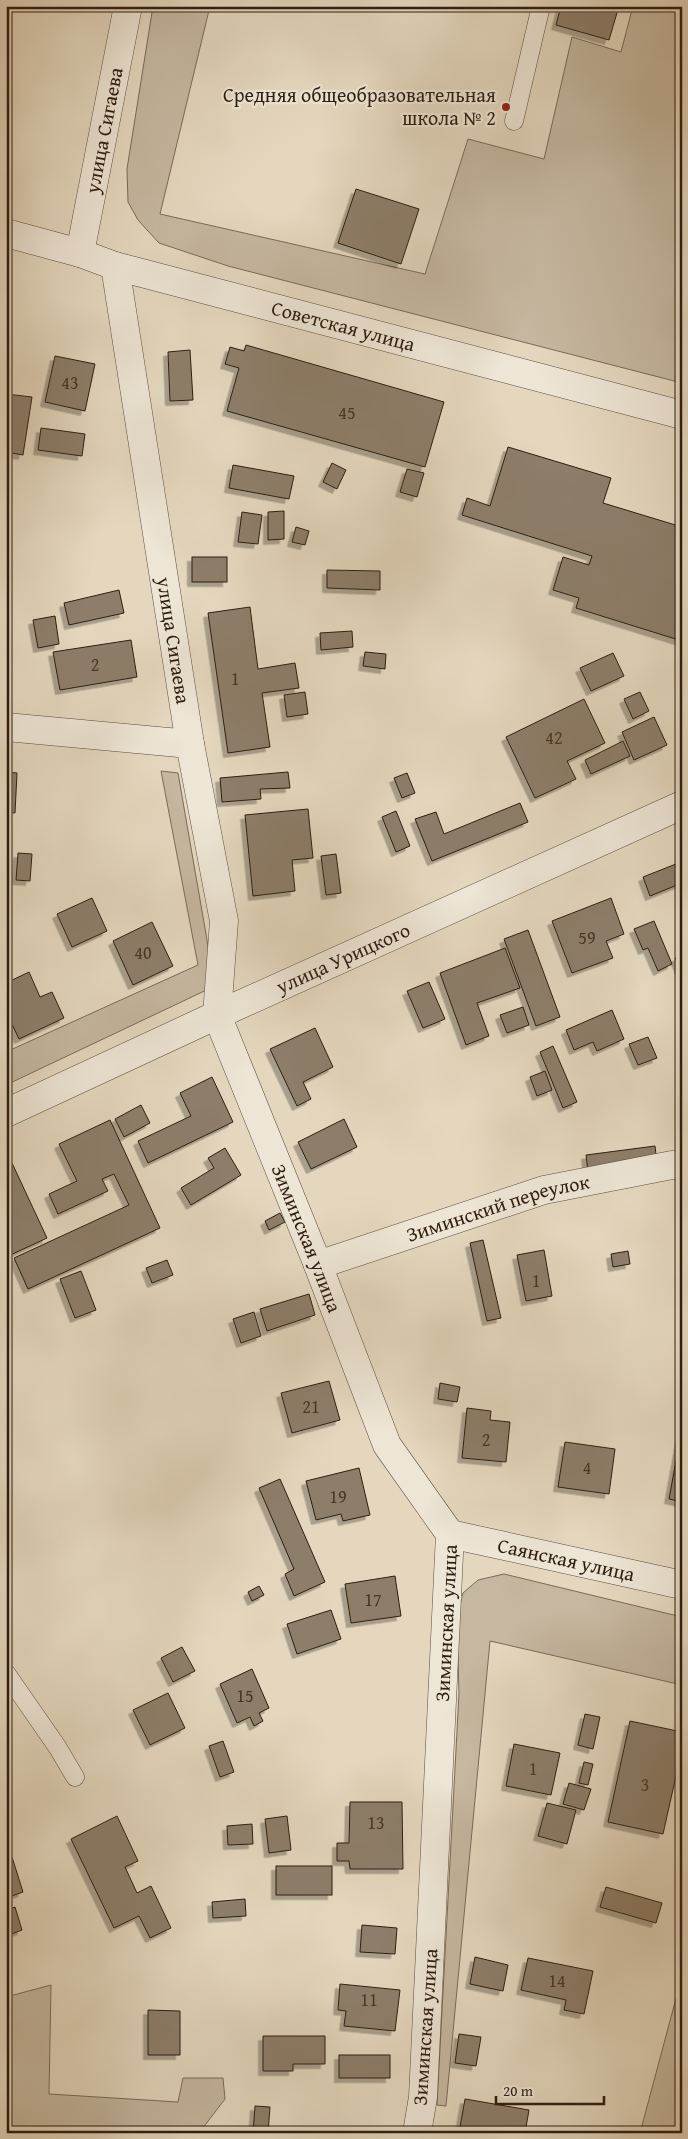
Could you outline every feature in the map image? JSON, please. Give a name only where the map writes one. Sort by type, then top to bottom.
[{"type":"street","name":"улица Сигаева","points":[[80,253],[128,6]]},
{"type":"street","name":"Советская улица","points":[[6,233],[80,253],[115,266],[682,415]]},
{"type":"street","name":"улица Сигаева","points":[[115,266],[190,744],[224,921],[217,1015]]},
{"type":"street","points":[[6,727],[190,744]]},
{"type":"street","name":"улица Урицкого","points":[[6,1113],[217,1015],[682,805]]},
{"type":"street","name":"Зиминская улица","points":[[217,1015],[318,1265],[387,1445],[450,1534],[423,2097],[417,2133]]},
{"type":"street","name":"Зиминский переулок","points":[[318,1265],[544,1190],[672,1165],[682,1166]]},
{"type":"street","name":"Саянская улица","points":[[450,1534],[682,1585]]},
{"type":"lane","points":[[514,121],[542,6]]},
{"type":"lane","points":[[6,1673],[58,1748],[75,1777]]},
{"type":"shaded area","points":[[153,6],[210,6],[160,214],[425,274],[468,139],[544,159],[572,37],[621,52],[633,6],[682,6],[682,383],[228,266],[159,243],[138,220],[128,202],[127,169]]},
{"type":"shaded area","points":[[161,771],[178,773],[215,986],[6,1085],[6,1052],[198,965]]},
{"type":"shaded area","points":[[504,1574],[682,1617],[682,1685],[490,1641],[446,2106],[437,2105],[459,1694],[457,1616],[463,1593],[478,1580]]},
{"type":"shaded area","points":[[682,1976],[682,2133],[640,2133]]},
{"type":"shaded area","points":[[51,1985],[49,2094],[178,2102],[183,2078],[223,2078],[225,2099],[199,2133],[6,2133],[6,1997]]},
{"type":"building","points":[[561,6],[619,6],[609,40],[556,25]]},
{"type":"building","points":[[356,189],[419,209],[401,264],[338,243]]},
{"type":"building","points":[[246,345],[444,402],[425,467],[227,411],[239,368],[225,364],[230,347],[244,351]]},
{"type":"building","points":[[190,350],[193,400],[170,401],[168,352]]},
{"type":"building","points":[[55,356],[95,364],[85,411],[45,402]]},
{"type":"building","points":[[6,394],[32,397],[23,455],[6,452]]},
{"type":"building","points":[[41,428],[85,434],[82,456],[38,450]]},
{"type":"building","points":[[508,447],[611,478],[603,503],[682,527],[682,641],[576,608],[579,598],[553,590],[563,557],[589,565],[592,556],[462,515],[467,498],[490,506]]},
{"type":"building","points":[[332,463],[346,470],[337,489],[323,482]]},
{"type":"building","points":[[233,465],[294,476],[289,499],[229,488]]},
{"type":"building","points":[[407,469],[424,473],[417,497],[400,492]]},
{"type":"building","points":[[284,511],[284,539],[268,540],[268,512]]},
{"type":"building","points":[[242,512],[262,515],[258,544],[238,542]]},
{"type":"building","points":[[296,527],[309,531],[305,545],[292,542]]},
{"type":"building","points":[[192,557],[227,557],[227,582],[192,582]]},
{"type":"building","points":[[327,570],[380,571],[380,590],[327,588]]},
{"type":"building","points":[[119,590],[124,613],[69,625],[64,603]]},
{"type":"building","points":[[250,607],[258,669],[295,663],[299,688],[262,693],[270,747],[228,753],[208,613]]},
{"type":"building","points":[[55,616],[59,644],[38,648],[33,620]]},
{"type":"building","points":[[352,631],[353,647],[321,650],[320,633]]},
{"type":"building","points":[[131,640],[137,677],[60,690],[53,652]]},
{"type":"building","points":[[365,652],[386,654],[385,669],[363,666]]},
{"type":"building","points":[[613,653],[624,676],[591,691],[580,668]]},
{"type":"building","points":[[305,692],[308,714],[287,717],[284,695]]},
{"type":"building","points":[[640,692],[649,711],[633,719],[624,699]]},
{"type":"building","points":[[584,699],[605,743],[567,761],[576,779],[535,798],[506,737]]},
{"type":"building","points":[[654,717],[667,745],[634,760],[622,732]]},
{"type":"building","points":[[623,741],[630,756],[591,774],[585,760]]},
{"type":"building","points":[[6,772],[17,773],[15,813],[6,812]]},
{"type":"building","points":[[288,772],[290,788],[260,789],[261,799],[222,802],[220,778]]},
{"type":"building","points":[[407,773],[415,793],[402,798],[394,778]]},
{"type":"building","points":[[520,803],[528,822],[432,861],[415,819],[436,812],[444,834]]},
{"type":"building","points":[[308,809],[313,858],[292,860],[295,891],[253,896],[245,815]]},
{"type":"building","points":[[396,811],[410,846],[396,852],[382,817]]},
{"type":"building","points":[[18,853],[32,854],[30,881],[16,880]]},
{"type":"building","points":[[336,854],[341,893],[326,895],[321,856]]},
{"type":"building","points":[[676,864],[682,883],[650,896],[643,877]]},
{"type":"building","points":[[92,898],[107,931],[72,947],[57,914]]},
{"type":"building","points":[[611,898],[624,934],[606,941],[613,958],[572,973],[552,921]]},
{"type":"building","points":[[654,921],[672,964],[658,971],[648,948],[643,950],[634,929]]},
{"type":"building","points":[[152,922],[173,966],[133,985],[113,941]]},
{"type":"building","points":[[528,930],[560,1017],[536,1026],[504,939]]},
{"type":"building","points":[[505,948],[520,988],[477,1003],[489,1036],[466,1045],[440,973]]},
{"type":"building","points":[[682,955],[682,974],[675,958]]},
{"type":"building","points":[[29,972],[40,997],[52,992],[64,1018],[19,1039],[11,1022],[6,1024],[6,983]]},
{"type":"building","points":[[429,982],[445,1019],[423,1028],[407,991]]},
{"type":"building","points":[[523,1007],[529,1025],[507,1033],[500,1015]]},
{"type":"building","points":[[612,1010],[624,1039],[597,1051],[593,1042],[574,1050],[566,1030]]},
{"type":"building","points":[[315,1028],[333,1067],[303,1082],[311,1099],[297,1106],[270,1049]]},
{"type":"building","points":[[648,1037],[657,1058],[638,1065],[629,1044]]},
{"type":"building","points":[[553,1046],[577,1102],[563,1108],[540,1052]]},
{"type":"building","points":[[545,1071],[552,1090],[537,1096],[530,1077]]},
{"type":"building","points":[[212,1077],[233,1122],[148,1163],[138,1141],[191,1116],[180,1093]]},
{"type":"building","points":[[141,1105],[150,1123],[124,1137],[115,1119]]},
{"type":"building","points":[[344,1119],[357,1147],[311,1169],[298,1142]]},
{"type":"building","points":[[110,1120],[160,1228],[28,1289],[14,1258],[129,1205],[114,1174],[102,1179],[108,1191],[58,1214],[49,1194],[77,1181],[59,1144]]},
{"type":"building","points":[[655,1146],[657,1163],[588,1172],[586,1155]]},
{"type":"building","points":[[225,1148],[241,1175],[191,1205],[181,1188],[214,1168],[208,1158]]},
{"type":"building","points":[[12,1163],[47,1238],[6,1257],[6,1166]]},
{"type":"building","points":[[280,1213],[285,1222],[269,1230],[265,1221]]},
{"type":"building","points":[[483,1240],[501,1318],[487,1321],[470,1243]]},
{"type":"building","points":[[544,1250],[552,1296],[526,1301],[517,1255]]},
{"type":"building","points":[[628,1251],[630,1264],[613,1267],[611,1254]]},
{"type":"building","points":[[167,1260],[173,1275],[152,1283],[146,1268]]},
{"type":"building","points":[[81,1271],[96,1310],[75,1318],[60,1279]]},
{"type":"building","points":[[309,1294],[315,1315],[267,1331],[260,1309]]},
{"type":"building","points":[[254,1312],[261,1336],[241,1343],[233,1319]]},
{"type":"building","points":[[329,1381],[340,1420],[292,1433],[281,1393]]},
{"type":"building","points":[[440,1383],[460,1387],[457,1402],[438,1399]]},
{"type":"building","points":[[467,1408],[491,1411],[490,1420],[510,1422],[506,1462],[462,1458]]},
{"type":"building","points":[[682,1428],[682,1502],[669,1499]]},
{"type":"building","points":[[565,1442],[615,1449],[609,1494],[558,1487]]},
{"type":"building","points":[[359,1468],[370,1515],[343,1521],[341,1514],[316,1520],[306,1481]]},
{"type":"building","points":[[280,1479],[325,1582],[294,1596],[285,1574],[294,1569],[259,1488]]},
{"type":"building","points":[[395,1576],[401,1616],[351,1623],[345,1584]]},
{"type":"building","points":[[259,1586],[264,1595],[252,1601],[248,1592]]},
{"type":"building","points":[[331,1610],[341,1639],[297,1654],[287,1624]]},
{"type":"building","points":[[182,1647],[195,1671],[173,1682],[161,1658]]},
{"type":"building","points":[[252,1669],[269,1708],[259,1713],[263,1721],[254,1726],[250,1717],[237,1723],[220,1684]]},
{"type":"building","points":[[168,1693],[185,1728],[150,1745],[133,1710]]},
{"type":"building","points":[[585,1714],[600,1717],[593,1749],[578,1745]]},
{"type":"building","points":[[630,1721],[682,1732],[682,1749],[663,1834],[608,1822]]},
{"type":"building","points":[[223,1741],[234,1772],[220,1777],[209,1746]]},
{"type":"building","points":[[514,1744],[560,1753],[551,1795],[506,1786]]},
{"type":"building","points":[[584,1762],[593,1764],[588,1785],[579,1783]]},
{"type":"building","points":[[569,1783],[591,1789],[584,1810],[563,1804]]},
{"type":"building","points":[[350,1802],[402,1802],[403,1869],[350,1869],[349,1861],[337,1861],[337,1843],[349,1843]]},
{"type":"building","points":[[547,1803],[576,1810],[567,1844],[538,1836]]},
{"type":"building","points":[[117,1816],[138,1861],[125,1867],[137,1893],[151,1886],[171,1928],[150,1938],[139,1916],[114,1928],[71,1839]]},
{"type":"building","points":[[287,1816],[291,1850],[269,1853],[265,1819]]},
{"type":"building","points":[[252,1824],[253,1844],[228,1845],[227,1826]]},
{"type":"building","points":[[12,1857],[23,1892],[6,1898],[6,1859]]},
{"type":"building","points":[[276,1866],[332,1866],[332,1895],[276,1895]]},
{"type":"building","points":[[606,1887],[662,1903],[656,1923],[600,1907]]},
{"type":"building","points":[[245,1899],[246,1916],[213,1918],[212,1902]]},
{"type":"building","points":[[15,1907],[22,1930],[6,1936],[6,1910]]},
{"type":"building","points":[[362,1925],[397,1928],[395,1954],[360,1952]]},
{"type":"building","points":[[475,1957],[508,1965],[503,1991],[470,1984]]},
{"type":"building","points":[[528,1958],[593,1971],[584,2014],[564,2010],[566,2000],[521,1990]]},
{"type":"building","points":[[340,1984],[400,1990],[395,2031],[344,2026],[346,2011],[338,2010]]},
{"type":"building","points":[[148,2010],[180,2011],[180,2055],[148,2055]]},
{"type":"building","points":[[459,2034],[481,2037],[476,2066],[455,2063]]},
{"type":"building","points":[[263,2036],[325,2036],[325,2064],[293,2064],[293,2071],[263,2071]]},
{"type":"building","points":[[339,2055],[390,2055],[390,2078],[339,2078]]},
{"type":"building","points":[[465,2099],[529,2110],[525,2133],[459,2133]]},
{"type":"building","points":[[255,2106],[270,2107],[268,2133],[253,2133]]},
{"type":"place","name":"Средняя общеобразовательная школа № 2","points":[[506,107]]}]
